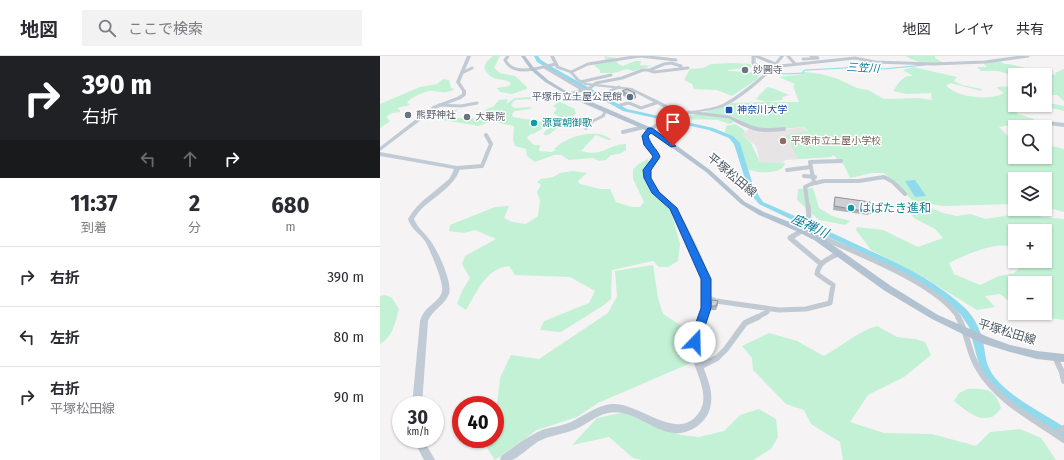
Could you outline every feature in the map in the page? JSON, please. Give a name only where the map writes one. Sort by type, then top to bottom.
[{"type":"main road","name":"平塚松田線","points":[[523,56],[533,70],[558,88],[647,128],[704,168],[744,204],[801,229],[817,238],[889,288],[942,321],[967,334],[1019,351],[1059,357]]},
{"type":"street","points":[[380,149],[439,105],[459,98],[464,94],[464,91],[458,82],[469,56]]},
{"type":"street","points":[[508,56],[505,62],[515,69],[533,70],[556,64]]},
{"type":"street","points":[[552,56],[559,69],[571,72],[588,64],[640,56],[669,61],[681,66],[680,68]]},
{"type":"street","points":[[768,72],[761,70],[753,63],[755,56],[780,66],[858,58],[886,62],[939,64],[985,62],[1028,56]]},
{"type":"street","points":[[623,132],[647,128],[688,112],[722,106],[768,72],[782,56]]},
{"type":"street","points":[[788,56],[795,64]]},
{"type":"street","points":[[800,56],[806,63]]},
{"type":"street","points":[[803,59],[818,58],[812,56]]},
{"type":"street","points":[[569,94],[676,60]]},
{"type":"street","points":[[660,64],[675,69]]},
{"type":"street","points":[[545,67],[583,90]]},
{"type":"street","points":[[655,67],[663,70]]},
{"type":"street","points":[[462,72],[472,68]]},
{"type":"street","points":[[647,70],[654,72],[688,68]]},
{"type":"street","points":[[571,72],[580,82],[591,87],[619,87],[631,89],[656,103],[665,106],[674,118]]},
{"type":"street","points":[[580,82],[611,75]]},
{"type":"street","points":[[610,92],[619,87]]},
{"type":"street","points":[[439,105],[461,106],[477,103]]},
{"type":"street","points":[[620,105],[629,103],[641,108],[656,103]]},
{"type":"street","points":[[586,128],[592,121],[603,116],[606,110]]},
{"type":"street","points":[[688,112],[728,117],[748,127],[762,130],[784,129]]},
{"type":"street","points":[[1052,123],[1064,126]]},
{"type":"street","points":[[505,460],[540,436],[572,426],[600,411],[612,408],[626,408],[668,428],[689,427],[705,413],[708,404],[708,396],[695,353],[695,342],[703,321],[707,298],[706,279],[679,218],[670,204],[656,193],[648,178],[647,170],[656,157],[656,154],[645,142],[647,128]]},
{"type":"street","points":[[380,154],[457,168],[482,166],[491,144],[486,135]]},
{"type":"street","points":[[814,183],[815,177],[810,162],[840,161]]},
{"type":"street","points":[[787,170],[811,167]]},
{"type":"street","points":[[418,396],[424,320],[427,312],[442,298],[446,288],[434,251],[428,241],[412,224],[411,219],[419,208],[455,175],[457,168]]},
{"type":"street","points":[[804,176],[815,177]]},
{"type":"street","points":[[820,263],[790,238],[801,229],[810,214],[805,187],[814,183],[825,181],[860,181],[875,177],[884,177],[889,179],[905,194]]},
{"type":"street","points":[[817,238],[821,237],[871,260],[924,288],[950,308],[962,322],[974,360],[989,384],[1008,403],[1064,440]]},
{"type":"street","points":[[707,298],[716,301],[767,309],[801,310],[830,302],[834,288],[833,285],[817,274],[820,263],[840,253]]},
{"type":"street","points":[[699,367],[706,365],[722,355],[743,324],[763,315],[767,312],[767,309]]},
{"type":"street","points":[[1059,357],[1064,380]]},
{"type":"street","points":[[1056,434],[1064,428]]},
{"type":"street","points":[[423,448],[430,460]]},
{"type":"shaded area","name":"平塚市立土屋小学校","points":[[803,127],[832,155],[831,157],[786,160],[781,163],[760,162],[756,146],[742,135],[749,129],[759,131],[777,131]]},
{"type":"green space","points":[[493,56],[500,56],[494,68],[500,73],[515,76],[527,87],[527,89],[512,94],[500,92],[497,88],[509,86],[511,83],[494,78],[487,73],[484,68],[487,61]]},
{"type":"green space","points":[[604,56],[616,58],[618,64],[623,66],[635,61],[641,61],[640,65],[652,66],[633,71],[627,69],[614,73],[600,73],[600,70],[594,65],[606,59]]},
{"type":"green space","points":[[906,56],[935,56],[935,58],[944,63],[920,62]]},
{"type":"green space","points":[[999,61],[1005,64],[1026,68],[1008,68],[1008,74],[998,71],[981,71],[977,67],[987,67],[983,63]]},
{"type":"green space","points":[[711,64],[750,64],[753,67],[728,71],[761,73],[756,80],[732,96],[717,90],[694,89],[692,84],[684,80],[690,69],[703,68]]},
{"type":"green space","points":[[913,67],[957,77],[954,81],[962,85],[982,89],[981,91],[951,83],[946,85],[957,93],[974,97],[991,97],[998,95],[1004,93],[996,87],[1008,86],[1008,112],[1016,112],[1034,119],[1008,120],[1008,125],[999,127],[1008,136],[1008,164],[1052,164],[1052,146],[1064,149],[1064,212],[1052,209],[1052,172],[1008,172],[1008,204],[943,206],[913,201],[884,173],[872,173],[850,178],[844,165],[833,155],[831,157],[798,159],[786,135],[808,131],[804,127],[770,130],[749,126],[737,118],[735,122],[729,124],[718,120],[683,119],[686,116],[723,107],[732,103],[799,102],[793,86],[795,84],[779,77],[804,74],[805,72],[821,74],[838,79],[857,88],[868,90],[884,99],[918,98],[932,100],[931,93],[907,94],[893,91],[903,78],[913,76],[903,70]]},
{"type":"green space","points":[[1064,69],[1064,101],[1057,95],[1052,95],[1052,74],[1056,75],[1055,73]]},
{"type":"green space","points":[[443,79],[449,80],[451,88],[455,89],[447,92],[430,91],[416,96],[407,102],[410,105],[397,108],[400,112],[392,113],[386,117],[390,121],[380,128],[380,104],[420,87],[437,84]]},
{"type":"green space","points":[[767,87],[789,95],[783,97],[782,100],[766,102],[756,99]]},
{"type":"green space","points":[[530,97],[532,99],[515,100],[511,105],[514,108],[532,108],[515,111],[512,114],[513,117],[549,123],[540,130],[529,135],[527,138],[534,145],[540,145],[539,151],[552,152],[556,150],[554,149],[559,144],[566,140],[591,134],[606,136],[612,140],[596,135],[581,151],[594,153],[624,144],[626,144],[626,150],[619,154],[611,155],[606,160],[599,161],[593,158],[569,160],[561,155],[554,155],[535,162],[527,156],[526,149],[515,146],[513,139],[514,126],[494,122],[501,114],[498,114],[496,119],[479,126],[443,120],[444,118],[440,118],[450,115],[453,112],[451,111],[458,109],[451,118],[477,118],[488,108],[493,107],[499,100],[508,99],[506,104],[515,98]]},
{"type":"green space","points":[[559,102],[574,108],[576,114],[548,135],[543,135],[562,118],[554,114],[557,109],[553,106]]},
{"type":"green space","points":[[1052,103],[1064,106],[1064,111],[1052,108]]},
{"type":"green space","points":[[735,124],[745,132],[742,135],[751,143],[760,162],[785,163],[783,167],[779,170],[770,172],[760,172],[747,169],[737,145],[725,132],[726,126]]},
{"type":"green space","points":[[648,159],[649,162],[644,181],[671,211],[680,244],[678,261],[668,267],[659,267],[653,261],[612,270],[611,299],[561,332],[540,330],[544,321],[589,303],[595,291],[570,277],[515,275],[509,266],[494,271],[488,276],[478,289],[466,310],[457,304],[462,291],[470,278],[462,264],[465,256],[496,239],[475,230],[464,233],[449,231],[450,225],[495,207],[509,206],[504,218],[512,222],[526,224],[538,216],[540,200],[537,192],[541,185],[537,182],[541,179],[553,177],[560,173],[573,171],[587,173],[578,181],[580,184],[600,189],[610,189],[616,202],[632,207],[640,207],[644,202],[633,179],[633,169]]},
{"type":"green space","points":[[813,188],[819,208],[832,216],[850,221],[845,225],[819,220],[797,200],[798,189]]},
{"type":"green space","points":[[903,204],[929,207],[943,213],[957,216],[970,214],[986,219],[1008,215],[1040,216],[1064,219],[1064,320],[1052,319],[1052,276],[1008,276],[1008,300],[1000,294],[985,296],[995,307],[977,310],[920,275],[871,250],[856,230],[857,227],[883,230],[918,247],[943,238],[935,229],[914,218]]},
{"type":"green space","points":[[653,265],[658,298],[663,314],[682,326],[697,320],[690,350],[693,362],[598,403],[577,417],[537,430],[495,460],[487,448],[504,448],[504,396],[498,396],[500,378],[511,355],[539,359],[608,313],[617,296],[615,271]]},
{"type":"green space","points":[[386,295],[392,298],[399,309],[391,334],[380,344],[380,296]]},
{"type":"green space","points":[[877,326],[897,337],[925,342],[931,355],[904,377],[868,395],[850,422],[884,433],[932,434],[976,446],[990,432],[1020,429],[1041,438],[1056,460],[843,460],[840,442],[811,424],[804,410],[786,404],[753,370],[752,358],[742,346],[769,333],[797,341],[824,356],[856,335]]},
{"type":"green space","points":[[968,389],[980,389],[993,393],[1001,408],[992,417],[982,418],[972,414],[954,401],[959,393]]},
{"type":"green space","points":[[759,409],[776,419],[778,437],[771,449],[753,460],[642,460],[633,458],[609,437],[572,445],[597,418],[625,412],[681,435],[699,437],[724,431],[740,415]]},
{"type":"water","points":[[915,180],[926,196],[915,197],[905,181]]},
{"type":"building","points":[[627,89],[635,93],[629,95],[622,91]]},
{"type":"building","points":[[671,127],[675,129],[669,132],[665,130]]},
{"type":"building","points":[[835,197],[870,202],[872,205],[872,210],[869,209],[869,212],[834,206]]},
{"type":"building","points":[[712,300],[718,301],[716,306],[711,306]]},
{"type":"waterway","name":"座禅川","points":[[536,56],[539,61],[552,69],[625,110],[711,129],[731,137],[737,143],[749,182],[756,197],[761,203],[894,265],[925,282],[950,300],[964,313],[973,326],[986,372],[997,387],[1010,398],[1064,433]]},
{"type":"waterway","name":"三笠川","points":[[755,56],[755,62],[762,69]]},
{"type":"waterway","name":"三笠川","points":[[769,72],[786,74],[804,73],[803,71],[806,70],[845,68],[857,65],[883,69],[925,65]]},
{"type":"place","name":"妙圓寺","points":[[745,70]]},
{"type":"place","name":"平塚市立土屋公民館","points":[[630,97]]},
{"type":"place","name":"神奈川大学","points":[[729,110]]},
{"type":"place","name":"熊野神社","points":[[408,115]]},
{"type":"place","name":"大乗院","points":[[467,117]]},
{"type":"place","name":"源實朝御歌","points":[[534,123]]},
{"type":"place","name":"平塚市立土屋小学校","points":[[783,141]]},
{"type":"place","name":"はばたき進和","points":[[851,208]]},
{"type":"route","points":[[673,146],[650,129],[645,136],[645,142],[656,154],[656,157],[649,166],[646,174],[656,193],[670,204],[679,218],[706,279],[706,308],[695,342]]}]
